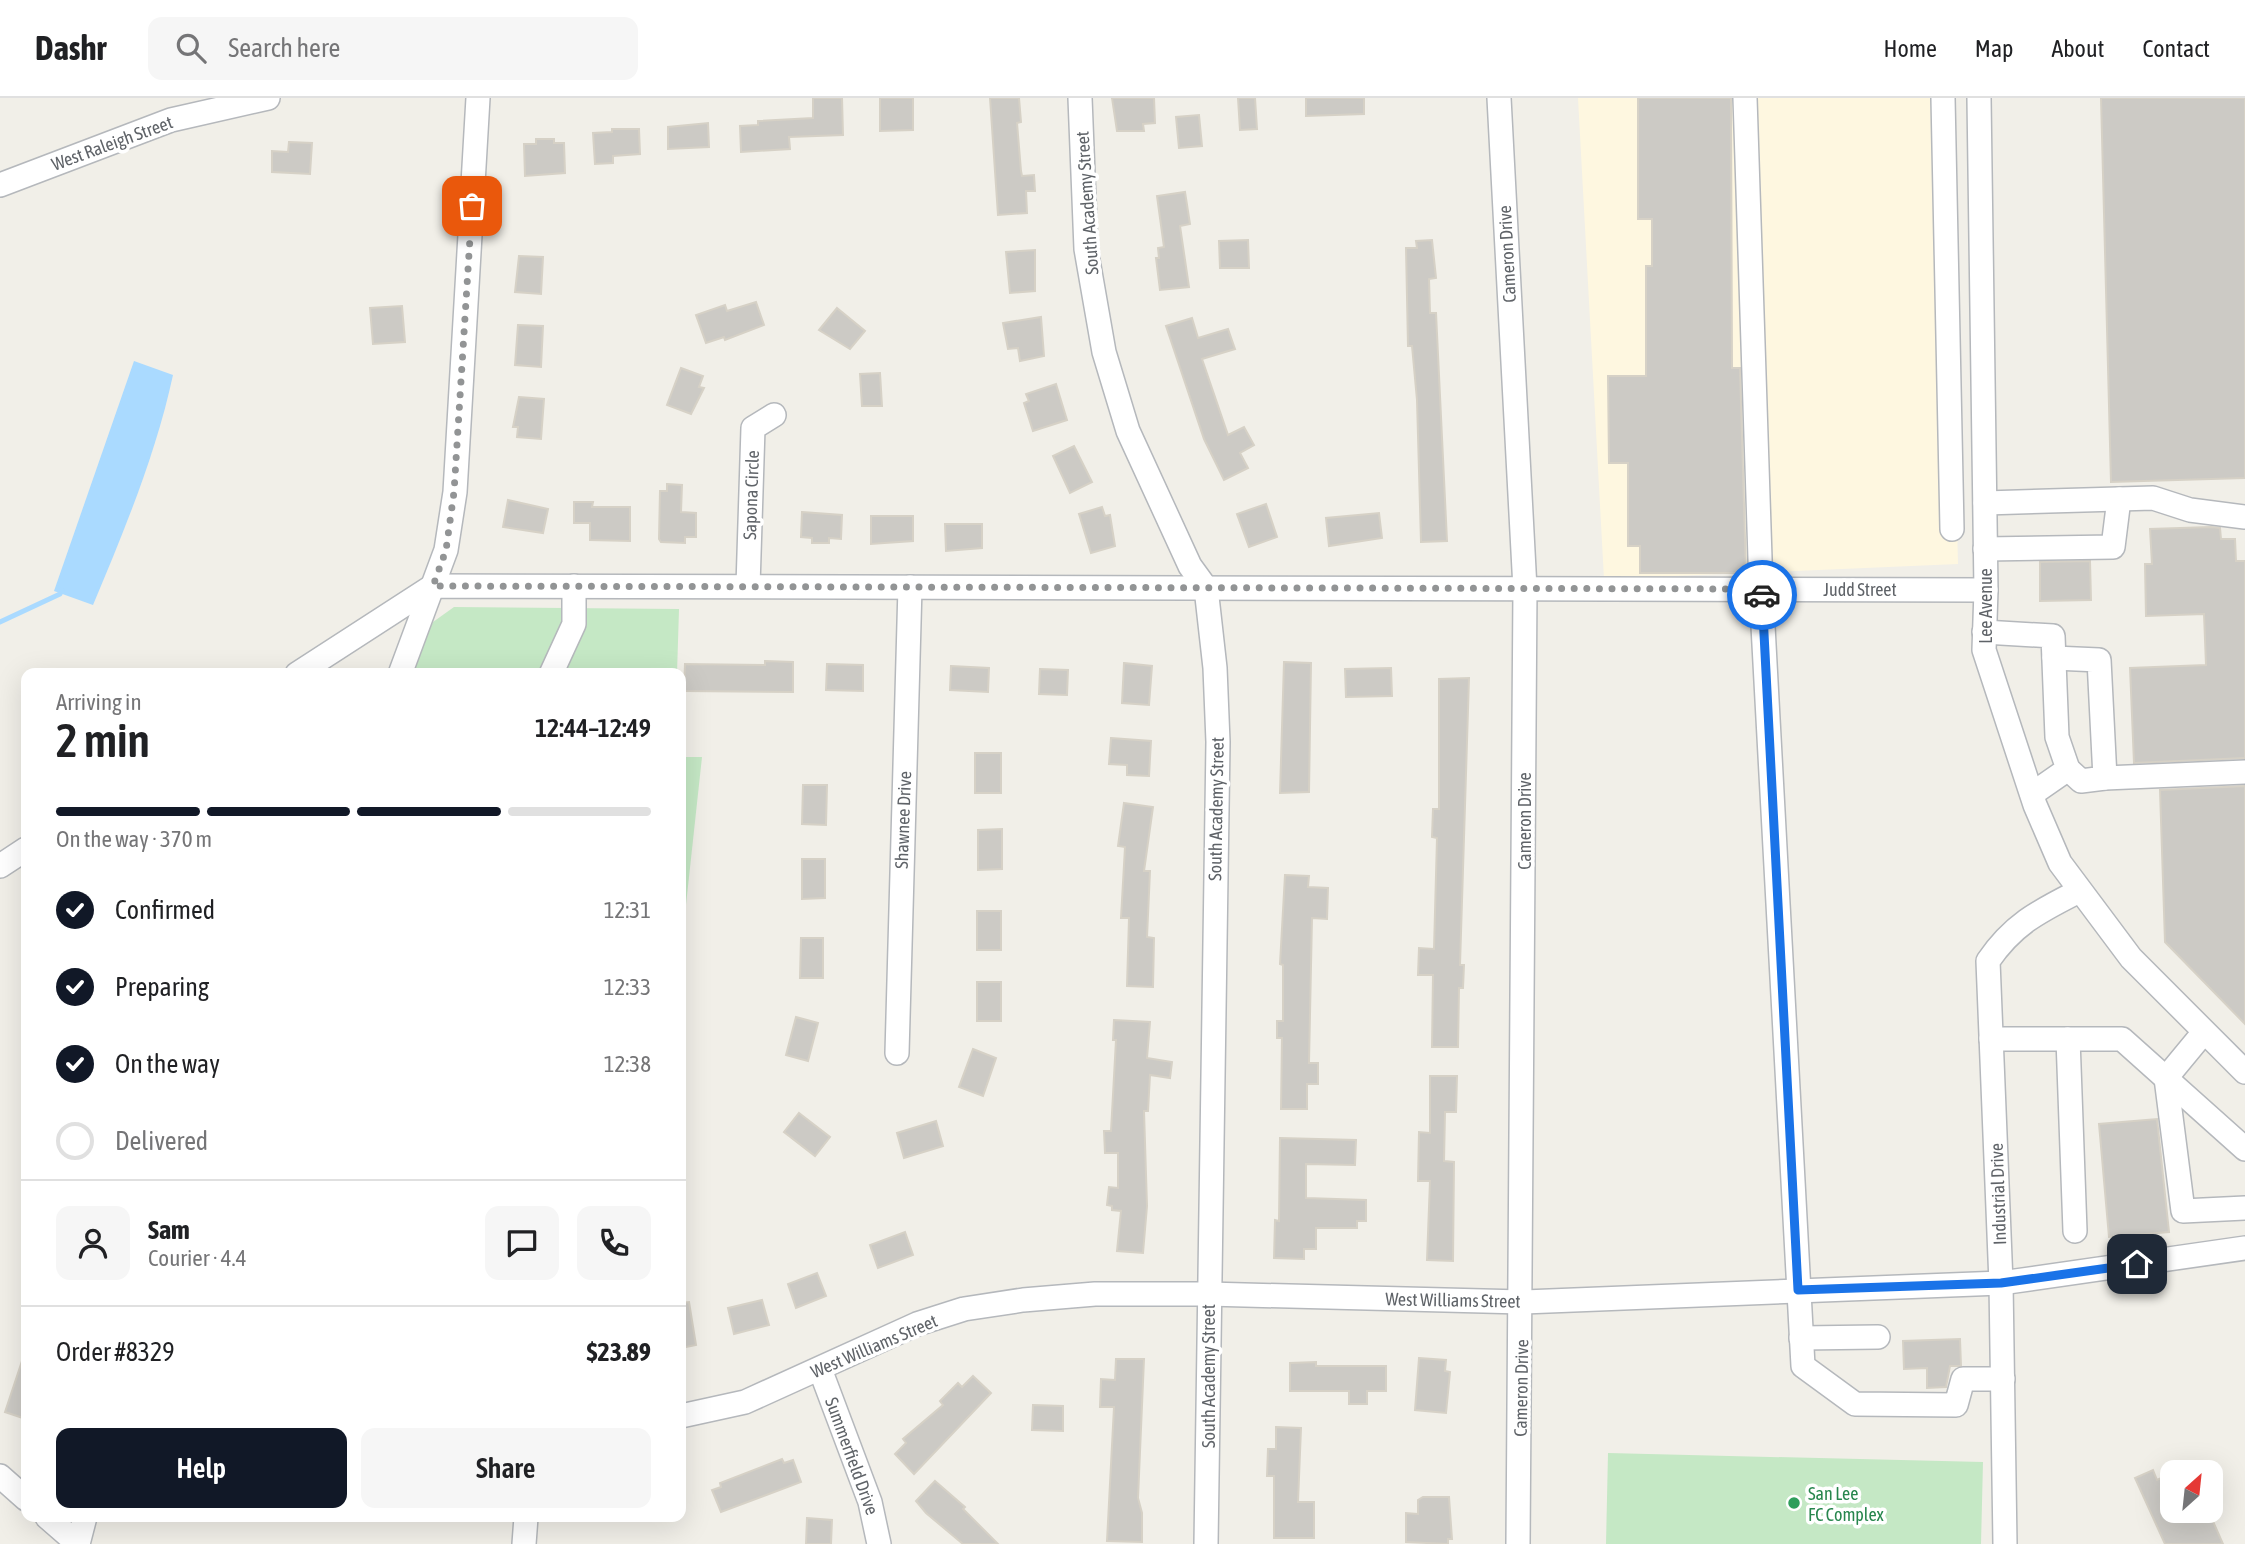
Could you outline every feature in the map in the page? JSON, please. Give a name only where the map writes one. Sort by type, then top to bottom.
[{"type":"street","name":"West Raleigh Street","points":[[0,184],[171,120],[268,98]]},
{"type":"street","points":[[402,668],[446,550],[454,492],[478,98]]},
{"type":"street","name":"South Academy Street","points":[[1080,98],[1086,249],[1104,352],[1128,431],[1190,566],[1206,588],[1218,742],[1206,1544]]},
{"type":"street","name":"Cameron Drive","points":[[1499,98],[1525,589],[1522,1302],[1518,1544]]},
{"type":"street","points":[[1745,98],[1761,589],[1802,1366],[1855,1404],[1956,1405],[1963,1379],[2003,1379]]},
{"type":"street","points":[[1942,98],[1952,529]]},
{"type":"street","name":"Lee Avenue","points":[[1979,98],[1986,590],[1984,650],[2032,794],[2060,863],[2131,958],[2245,1072]]},
{"type":"street","name":"Sapona Circle","points":[[748,586],[754,428],[774,415]]},
{"type":"street","points":[[1985,503],[2153,498],[2190,510],[2245,517]]},
{"type":"street","points":[[1985,550],[2113,547],[2119,499]]},
{"type":"street","points":[[306,668],[433,586]]},
{"type":"street","name":"Judd Street","points":[[433,586],[1986,590]]},
{"type":"street","points":[[554,668],[574,624],[574,586]]},
{"type":"street","name":"Shawnee Drive","points":[[897,1053],[909,587]]},
{"type":"street","points":[[1984,632],[2053,636],[2057,737],[2068,769],[2081,781],[2245,772]]},
{"type":"street","points":[[2054,658],[2099,660],[2105,778]]},
{"type":"street","points":[[2032,794],[2068,769]]},
{"type":"street","points":[[0,866],[21,852]]},
{"type":"street","name":"Industrial Drive","points":[[2005,1544],[2001,1283],[1988,961],[2002,939],[2022,921],[2079,891]]},
{"type":"street","points":[[2204,1032],[2166,1078],[2183,1211],[2245,1208]]},
{"type":"street","points":[[1991,1039],[2122,1039],[2245,1149]]},
{"type":"street","points":[[2068,1039],[2075,1231]]},
{"type":"street","name":"West Williams Street","points":[[686,1415],[745,1402],[917,1324],[964,1309],[1023,1300],[1095,1294],[1208,1294],[1522,1302],[2001,1283],[2245,1248]]},
{"type":"street","points":[[1801,1338],[1878,1338]]},
{"type":"street","name":"Summerfield Drive","points":[[820,1368],[870,1502],[879,1544]]},
{"type":"street","points":[[0,1476],[21,1495]]},
{"type":"street","points":[[53,1522],[78,1544],[84,1522]]},
{"type":"street","points":[[524,1544],[526,1522]]},
{"type":"shaded area","points":[[1578,98],[1947,98],[1958,564],[1604,579]]},
{"type":"green space","points":[[454,607],[679,609],[677,668],[412,668],[433,622]]},
{"type":"green space","points":[[686,757],[702,757],[686,905]]},
{"type":"green space","name":"San Lee FC Complex","points":[[1608,1453],[1983,1462],[1981,1544],[1606,1544]]},
{"type":"water","points":[[134,361],[173,375],[148,463],[93,605],[54,591]]},
{"type":"building","points":[[813,98],[842,98],[843,135],[789,137],[790,149],[741,152],[740,126],[758,125],[758,121],[813,118]]},
{"type":"building","points":[[880,98],[913,98],[913,130],[880,131]]},
{"type":"building","points":[[990,98],[1019,98],[1021,122],[1017,123],[1021,171],[1022,176],[1034,175],[1035,191],[1026,191],[1027,213],[998,215]]},
{"type":"building","points":[[1112,98],[1154,98],[1155,123],[1143,124],[1144,131],[1117,131]]},
{"type":"building","points":[[1238,98],[1255,98],[1257,129],[1240,130]]},
{"type":"building","points":[[1306,98],[1364,98],[1364,114],[1306,116]]},
{"type":"building","points":[[1638,98],[1731,98],[1732,368],[1740,368],[1746,573],[1640,573],[1640,546],[1628,546],[1628,463],[1609,463],[1608,376],[1646,376],[1646,266],[1652,266],[1652,219],[1638,219]]},
{"type":"building","points":[[2101,98],[2245,98],[2245,478],[2111,482]]},
{"type":"building","points":[[1199,115],[1202,146],[1179,148],[1176,117]]},
{"type":"building","points":[[708,123],[709,147],[668,149],[668,127]]},
{"type":"building","points":[[612,129],[639,129],[640,154],[613,156],[613,163],[595,164],[593,133],[612,132]]},
{"type":"building","points":[[536,139],[554,139],[554,143],[564,143],[565,173],[525,176],[524,144],[536,144]]},
{"type":"building","points":[[289,142],[312,143],[310,174],[272,172],[272,151],[288,152]]},
{"type":"building","points":[[1185,192],[1190,224],[1180,226],[1189,287],[1160,290],[1156,258],[1159,258],[1158,248],[1164,247],[1157,196]]},
{"type":"building","points":[[1248,240],[1249,268],[1220,268],[1219,241]]},
{"type":"building","points":[[1432,240],[1436,278],[1429,279],[1430,313],[1436,313],[1447,541],[1421,542],[1417,400],[1412,346],[1408,346],[1406,248],[1417,248],[1416,241]]},
{"type":"building","points":[[1035,250],[1035,291],[1010,293],[1006,252]]},
{"type":"building","points":[[519,256],[543,257],[541,294],[515,292]]},
{"type":"building","points":[[756,302],[764,325],[725,340],[724,337],[706,343],[696,315],[725,305],[727,311]]},
{"type":"building","points":[[402,306],[405,342],[373,344],[370,308]]},
{"type":"building","points":[[837,308],[865,331],[850,349],[819,330]]},
{"type":"building","points":[[1041,317],[1044,356],[1020,361],[1018,348],[1008,349],[1003,323]]},
{"type":"building","points":[[1192,318],[1198,338],[1228,329],[1235,349],[1202,359],[1228,435],[1244,427],[1254,445],[1240,453],[1248,468],[1224,480],[1204,439],[1166,326]]},
{"type":"building","points":[[518,325],[543,326],[541,367],[515,365]]},
{"type":"building","points":[[681,368],[703,376],[699,387],[704,388],[691,414],[667,405]]},
{"type":"building","points":[[880,373],[882,406],[862,406],[860,374]]},
{"type":"building","points":[[1056,384],[1067,420],[1033,431],[1024,403],[1029,401],[1026,394]]},
{"type":"building","points":[[519,397],[544,399],[541,439],[517,437],[518,427],[513,427]]},
{"type":"building","points":[[1074,446],[1092,482],[1070,493],[1053,456]]},
{"type":"building","points":[[667,484],[682,485],[681,512],[696,513],[696,537],[685,537],[685,543],[661,542],[659,539],[660,491],[667,491]]},
{"type":"building","points":[[508,500],[548,509],[543,533],[503,527]]},
{"type":"building","points":[[574,502],[593,502],[592,507],[630,507],[630,541],[590,540],[590,523],[574,523]]},
{"type":"building","points":[[1266,504],[1277,537],[1249,547],[1237,514]]},
{"type":"building","points":[[1102,507],[1105,516],[1110,515],[1115,546],[1091,553],[1079,514]]},
{"type":"building","points":[[802,512],[842,515],[841,539],[829,538],[829,543],[812,543],[812,538],[801,537]]},
{"type":"building","points":[[1379,513],[1382,538],[1329,546],[1326,518]]},
{"type":"building","points":[[871,516],[913,516],[913,541],[871,544]]},
{"type":"building","points":[[945,524],[982,524],[982,548],[946,551]]},
{"type":"building","points":[[2220,528],[2221,539],[2235,539],[2236,561],[2245,561],[2245,758],[2134,763],[2130,668],[2206,665],[2204,614],[2146,616],[2145,564],[2152,564],[2150,529]]},
{"type":"building","points":[[2090,561],[2091,600],[2040,601],[2040,562]]},
{"type":"building","points":[[765,661],[793,662],[793,692],[686,691],[685,664],[765,665]]},
{"type":"building","points":[[1284,662],[1311,663],[1309,792],[1280,793]]},
{"type":"building","points":[[1124,663],[1152,666],[1149,705],[1122,703]]},
{"type":"building","points":[[827,664],[863,665],[863,691],[826,690]]},
{"type":"building","points":[[951,666],[989,668],[988,692],[950,690]]},
{"type":"building","points":[[1391,668],[1392,696],[1346,697],[1345,669]]},
{"type":"building","points":[[1040,669],[1068,670],[1067,695],[1039,694]]},
{"type":"building","points":[[1469,678],[1460,965],[1464,965],[1463,988],[1459,988],[1458,1047],[1432,1047],[1433,975],[1418,975],[1419,948],[1434,949],[1437,838],[1432,837],[1433,809],[1439,809],[1439,679]]},
{"type":"building","points":[[1111,738],[1151,741],[1149,776],[1127,775],[1127,765],[1109,764]]},
{"type":"building","points":[[975,753],[1001,753],[1001,793],[975,793]]},
{"type":"building","points":[[803,785],[827,785],[826,825],[802,824]]},
{"type":"building","points":[[2245,786],[2245,1024],[2165,942],[2160,790]]},
{"type":"building","points":[[1124,803],[1153,807],[1144,871],[1150,871],[1147,937],[1154,938],[1153,987],[1127,986],[1129,918],[1121,918],[1125,847],[1118,846]]},
{"type":"building","points":[[1002,829],[1002,869],[978,870],[978,830]]},
{"type":"building","points":[[802,859],[825,859],[825,898],[802,899]]},
{"type":"building","points":[[1285,875],[1309,876],[1308,887],[1328,888],[1327,919],[1312,918],[1309,1063],[1318,1063],[1318,1084],[1307,1084],[1307,1109],[1281,1109],[1282,1038],[1277,1038],[1277,1021],[1283,1021],[1283,965],[1280,964]]},
{"type":"building","points":[[977,911],[1001,911],[1001,950],[977,950]]},
{"type":"building","points":[[801,938],[823,938],[823,978],[800,978]]},
{"type":"building","points":[[977,982],[1001,982],[1001,1021],[977,1021]]},
{"type":"building","points":[[796,1017],[818,1023],[808,1061],[786,1055]]},
{"type":"building","points":[[1114,1020],[1150,1022],[1147,1058],[1172,1062],[1170,1078],[1150,1075],[1148,1111],[1144,1111],[1147,1206],[1143,1253],[1117,1251],[1121,1211],[1112,1210],[1112,1206],[1107,1205],[1109,1187],[1118,1188],[1118,1153],[1105,1153],[1104,1131],[1111,1131],[1116,1040],[1113,1040]]},
{"type":"building","points":[[973,1049],[996,1058],[983,1096],[959,1087]]},
{"type":"building","points":[[1430,1076],[1457,1076],[1456,1112],[1445,1112],[1444,1161],[1454,1162],[1453,1261],[1427,1260],[1430,1181],[1418,1181],[1419,1132],[1430,1133]]},
{"type":"building","points":[[799,1113],[830,1137],[815,1156],[784,1132]]},
{"type":"building","points":[[2157,1119],[2169,1232],[2109,1237],[2099,1124]]},
{"type":"building","points":[[936,1121],[943,1146],[904,1158],[897,1133]]},
{"type":"building","points":[[1280,1138],[1356,1140],[1355,1165],[1306,1164],[1306,1198],[1366,1200],[1366,1221],[1357,1221],[1357,1228],[1316,1228],[1316,1249],[1304,1249],[1304,1259],[1274,1258],[1275,1220],[1279,1221]]},
{"type":"building","points":[[905,1232],[913,1255],[878,1268],[870,1245]]},
{"type":"building","points":[[817,1273],[826,1296],[796,1308],[788,1284]]},
{"type":"building","points":[[762,1300],[769,1325],[734,1334],[728,1308]]},
{"type":"building","points":[[686,1302],[689,1302],[696,1345],[686,1347]]},
{"type":"building","points":[[1960,1339],[1961,1366],[1950,1366],[1946,1387],[1927,1388],[1927,1368],[1904,1369],[1903,1341]]},
{"type":"building","points":[[1419,1358],[1446,1360],[1445,1371],[1450,1372],[1446,1413],[1415,1410]]},
{"type":"building","points":[[1116,1359],[1144,1359],[1138,1498],[1142,1513],[1142,1542],[1107,1541],[1114,1407],[1100,1407],[1101,1379],[1115,1380]]},
{"type":"building","points":[[1316,1362],[1316,1366],[1386,1366],[1386,1391],[1367,1391],[1367,1404],[1349,1404],[1349,1391],[1290,1391],[1290,1363]]},
{"type":"building","points":[[21,1364],[21,1417],[5,1412]]},
{"type":"building","points":[[973,1376],[991,1393],[914,1474],[895,1454],[906,1443],[903,1439],[943,1405],[940,1401],[958,1383],[962,1387]]},
{"type":"building","points":[[1033,1405],[1063,1406],[1063,1431],[1032,1430]]},
{"type":"building","points":[[1276,1427],[1301,1428],[1298,1502],[1314,1502],[1314,1538],[1274,1538],[1274,1476],[1267,1476],[1268,1449],[1276,1449]]},
{"type":"building","points":[[782,1459],[784,1463],[793,1460],[801,1482],[721,1512],[712,1490],[721,1487],[720,1483]]},
{"type":"building","points":[[2153,1470],[2157,1480],[2160,1479],[2160,1523],[2214,1523],[2223,1544],[2165,1544],[2135,1478]]},
{"type":"building","points":[[935,1481],[965,1507],[963,1509],[998,1544],[963,1544],[926,1513],[916,1501]]},
{"type":"building","points":[[1423,1497],[1449,1497],[1452,1539],[1448,1539],[1448,1544],[1406,1542],[1406,1513],[1418,1514],[1418,1500]]},
{"type":"building","points":[[807,1518],[832,1520],[831,1544],[806,1544]]},
{"type":"waterway","points":[[0,622],[60,594],[62,590]]},
{"type":"way so far","points":[[472,206],[454,492],[446,550],[433,586],[1761,589],[1762,595]]},
{"type":"place","name":"San Lee FC Complex","points":[[1794,1503]]},
{"type":"route","points":[[1762,595],[1798,1290],[2001,1283],[2137,1264]]}]
